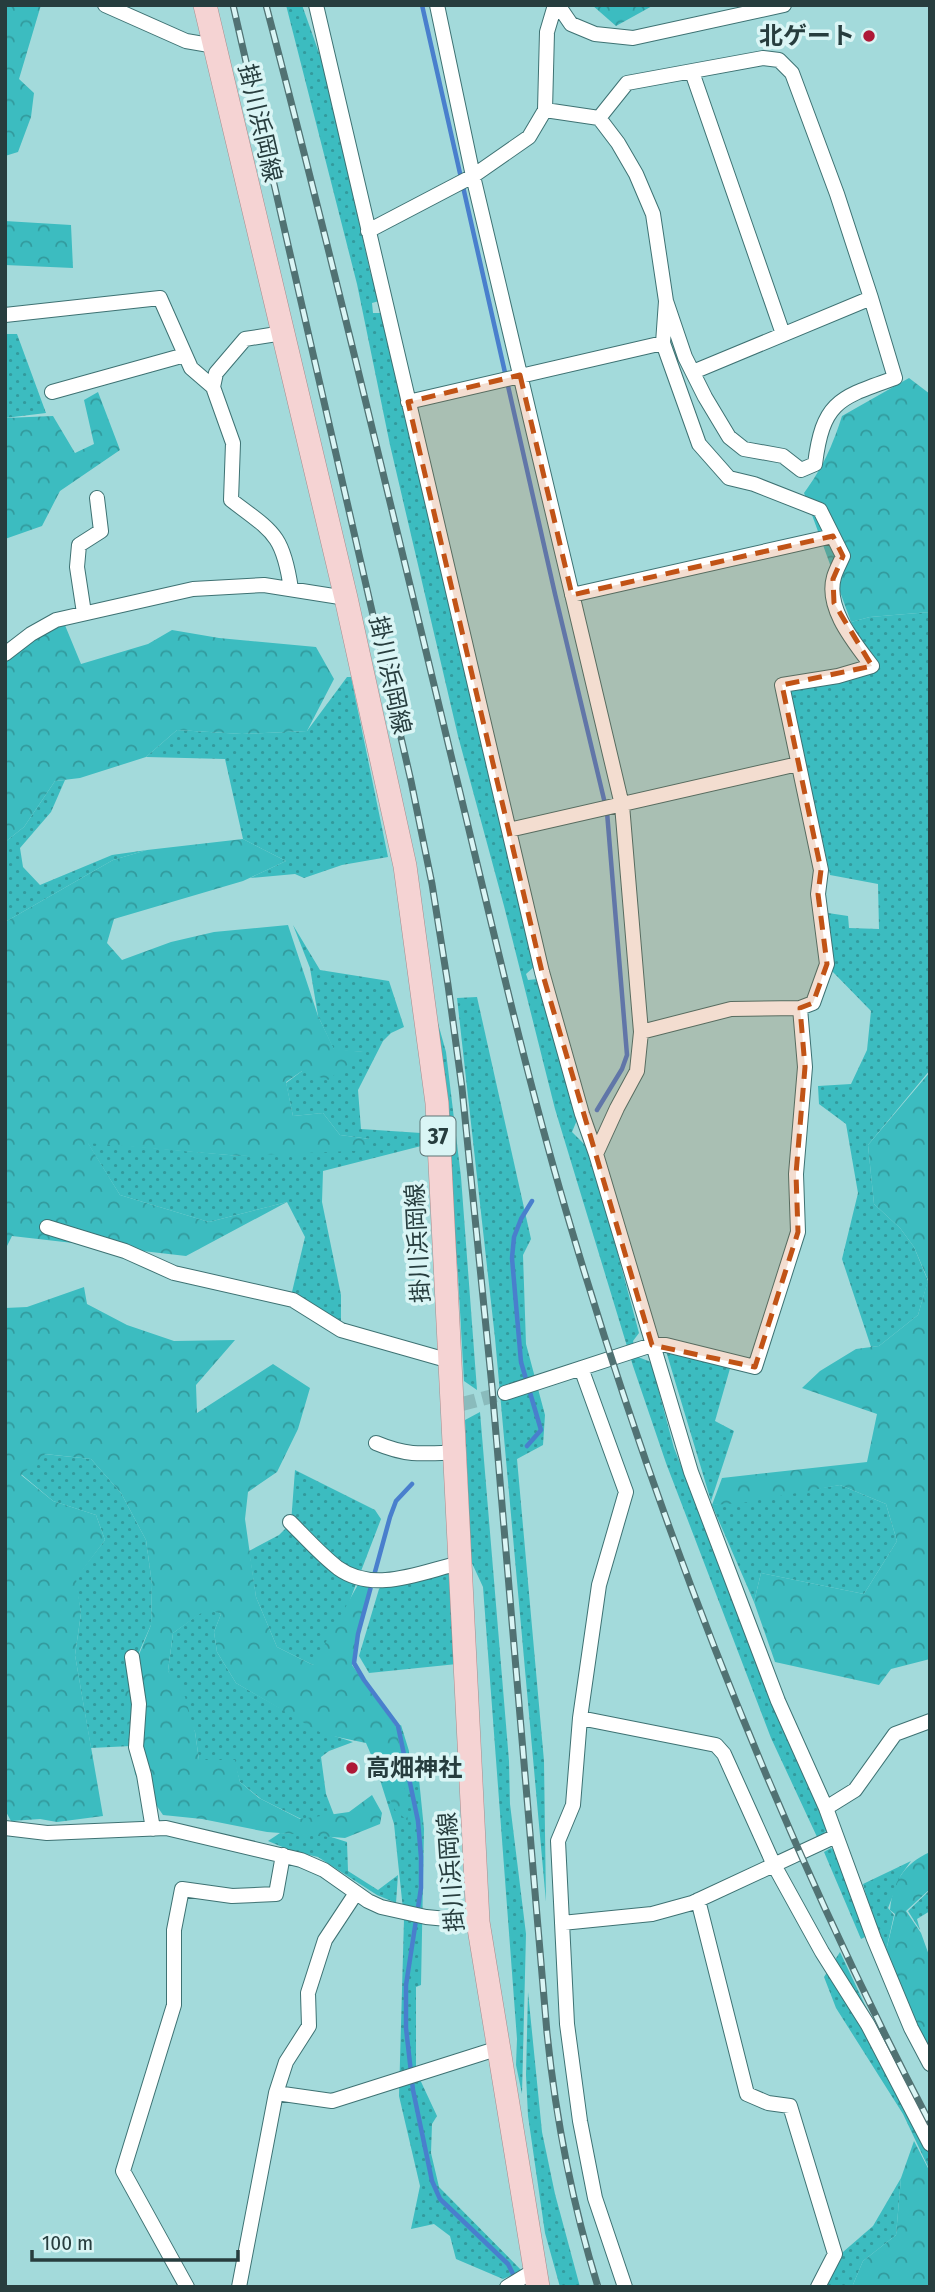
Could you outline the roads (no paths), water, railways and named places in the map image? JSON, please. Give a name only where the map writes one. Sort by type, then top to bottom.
[{"type":"main road","name":"掛川浜岡線","points":[[205,5],[346,598],[405,866],[437,1103],[450,1361],[457,1406],[455,1452],[478,1922],[533,2277]]},
{"type":"street","points":[[105,5],[186,41],[215,46]]},
{"type":"street","points":[[316,5],[542,972],[582,1114],[691,1472],[778,1701],[826,1808],[874,1940],[911,2028],[930,2064]]},
{"type":"street","points":[[437,5],[473,176],[622,805],[640,1032],[637,1071],[593,1147]]},
{"type":"street","points":[[368,231],[473,176],[529,137],[545,110],[547,32],[556,5]]},
{"type":"street","points":[[556,5],[571,24],[595,34],[633,38],[784,5]]},
{"type":"street","points":[[545,110],[599,118],[636,174],[653,214],[666,301],[685,357],[729,437],[744,449],[783,456],[801,470],[814,464],[818,442],[830,410],[851,394],[895,378],[837,194],[792,73],[779,60],[763,58],[627,83],[599,118]]},
{"type":"street","points":[[692,72],[783,334]]},
{"type":"street","points":[[693,372],[871,298]]},
{"type":"street","points":[[5,315],[160,299],[191,368],[213,387],[233,443],[231,500],[273,532],[286,557],[291,589]]},
{"type":"street","points":[[640,1032],[731,1009],[800,1009],[813,1003],[827,964],[818,894],[821,870],[782,684],[838,676],[872,666],[850,637],[834,603],[833,579],[843,556],[820,510],[754,484],[729,478],[699,444],[663,342],[666,301]]},
{"type":"street","points":[[213,387],[216,373],[245,339],[283,333]]},
{"type":"street","points":[[408,401],[663,342]]},
{"type":"street","points":[[52,392],[185,355]]},
{"type":"street","points":[[84,614],[77,567],[79,545],[101,531],[97,498]]},
{"type":"street","points":[[572,595],[833,536]]},
{"type":"street","points":[[5,654],[31,634],[56,620],[193,589],[264,585],[346,598]]},
{"type":"street","points":[[509,830],[798,764]]},
{"type":"street","points":[[512,1391],[652,1345],[666,1345],[755,1367],[799,1232],[796,1174],[805,1066],[800,1009]]},
{"type":"street","points":[[47,1227],[125,1251],[174,1273],[293,1300],[341,1330],[450,1361]]},
{"type":"street","points":[[581,1368],[626,1492],[598,1586],[580,1718],[573,1805],[558,1841],[567,2024],[580,2121],[595,2198],[625,2287]]},
{"type":"street","points":[[376,1443],[398,1452],[415,1454],[455,1452]]},
{"type":"street","points":[[290,1522],[338,1567],[355,1577],[373,1580],[460,1563]]},
{"type":"street","points":[[132,1657],[139,1704],[136,1747],[144,1775],[153,1829]]},
{"type":"street","points":[[580,1718],[716,1745],[724,1754],[774,1865],[822,1952],[868,2025],[930,2144]]},
{"type":"street","points":[[826,1808],[855,1790],[895,1734],[930,1721]]},
{"type":"street","points":[[5,1828],[47,1833],[166,1828],[301,1860],[324,1870],[381,1907],[426,1917],[478,1922]]},
{"type":"street","points":[[562,1923],[652,1914],[698,1900],[836,1836]]},
{"type":"street","points":[[187,2287],[123,2171],[174,2005],[174,1930],[182,1889],[232,1896],[276,1894],[283,1855]]},
{"type":"street","points":[[239,2287],[276,2093],[286,2062],[309,2026],[308,1993],[325,1940],[356,1893]]},
{"type":"street","points":[[698,1900],[747,2094],[768,2103],[790,2106],[835,2254],[818,2287]]},
{"type":"street","points":[[276,2093],[332,2101],[499,2048]]},
{"type":"street","points":[[509,2286],[533,2277]]},
{"type":"waterway","points":[[422,5],[607,812],[627,1055],[622,1069],[597,1110]]},
{"type":"waterway","points":[[527,1446],[541,1430],[521,1362],[512,1258],[514,1237],[532,1201]]},
{"type":"waterway","points":[[412,1484],[396,1501],[390,1517],[358,1634],[354,1663],[398,1726],[418,1821],[421,1888],[406,1985],[406,2028],[413,2090],[432,2181],[440,2199],[508,2264],[516,2280]]},
{"type":"tunnel","points":[[462,1404],[505,1393]]},
{"type":"railway","points":[[233,5],[411,781],[432,884],[462,1088],[492,1387],[547,2033],[560,2129],[573,2193],[598,2287]]},
{"type":"railway","points":[[266,5],[525,1061],[607,1346],[686,1573],[776,1797],[824,1907],[930,2123]]},
{"type":"place","name":"北ゲート","points":[[869,36]]},
{"type":"place","name":"高畑神社","points":[[352,1768]]}]
